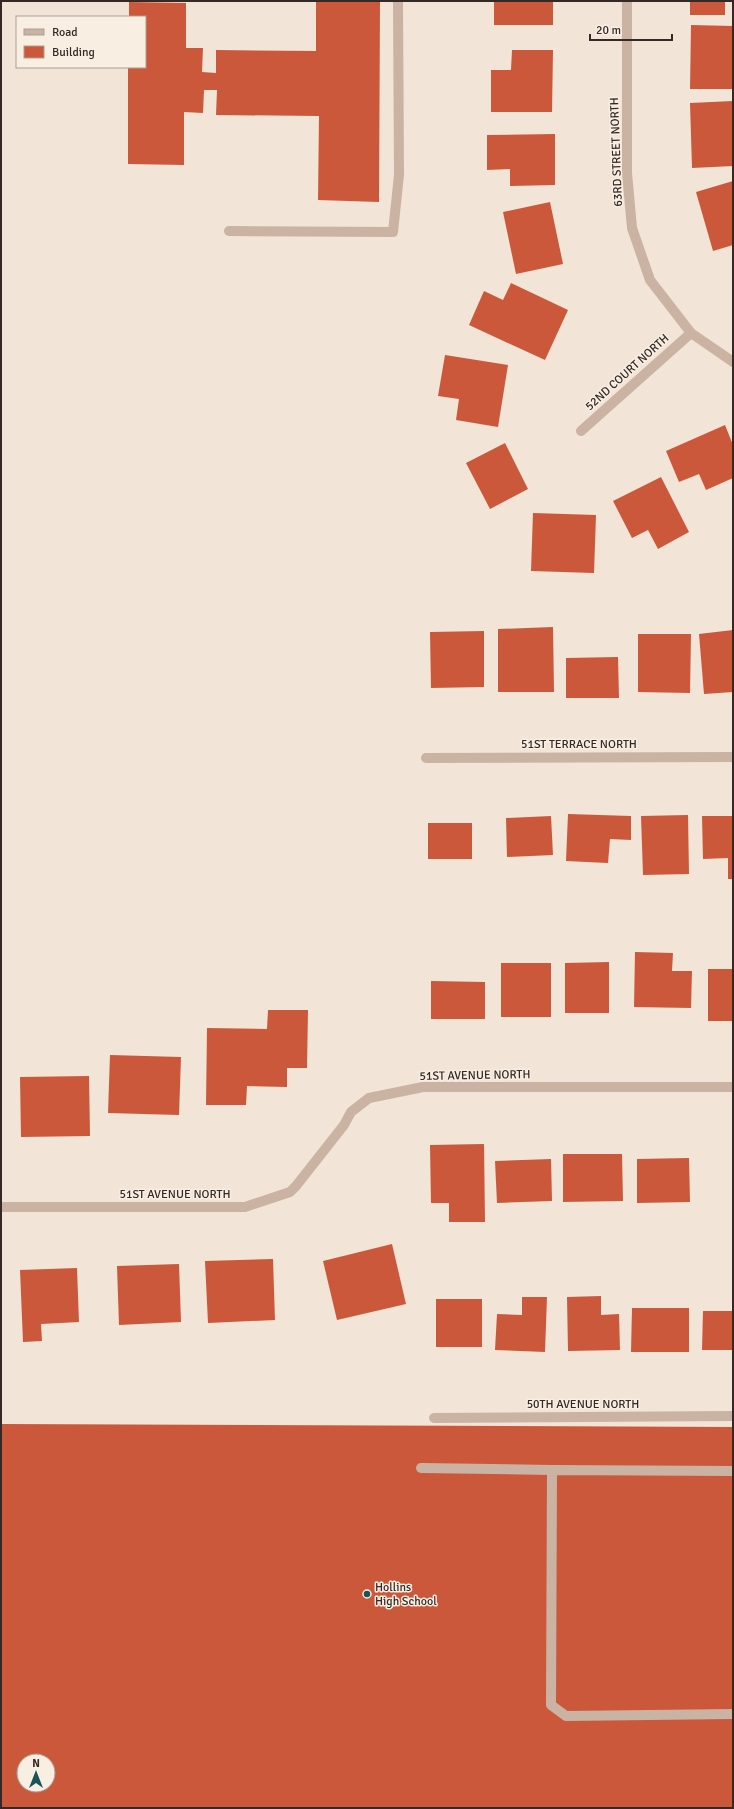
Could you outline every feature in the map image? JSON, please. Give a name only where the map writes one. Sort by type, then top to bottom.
[{"type":"street","points":[[229,232],[393,232],[399,175],[398,1]]},
{"type":"street","name":"63RD STREET NORTH","points":[[628,1],[627,173],[632,228],[650,280],[691,333],[733,362]]},
{"type":"street","name":"52ND COURT NORTH","points":[[581,431],[691,333]]},
{"type":"street","name":"51ST TERRACE NORTH","points":[[426,758],[733,757]]},
{"type":"street","name":"51ST AVENUE NORTH","points":[[1,1207],[245,1208],[290,1192],[344,1125],[350,1112],[369,1098],[423,1087],[733,1087]]},
{"type":"street","name":"50TH AVENUE NORTH","points":[[434,1418],[733,1416]]},
{"type":"street","points":[[421,1468],[733,1471]]},
{"type":"street","points":[[552,1470],[551,1705],[566,1716],[733,1714]]},
{"type":"building","points":[[316,1],[380,1],[379,202],[318,200],[319,116],[216,115],[217,90],[204,90],[203,113],[184,112],[184,165],[128,164],[128,68],[146,68],[146,16],[129,16],[129,2],[186,3],[186,48],[203,48],[202,72],[216,73],[216,50],[316,51]]},
{"type":"building","points":[[494,1],[553,1],[553,25],[494,25]]},
{"type":"building","points":[[690,1],[725,1],[725,15],[690,15]]},
{"type":"building","points":[[691,25],[733,26],[733,89],[690,89]]},
{"type":"building","points":[[512,50],[553,50],[552,112],[491,112],[491,70],[511,70]]},
{"type":"building","points":[[733,101],[733,166],[692,168],[690,103]]},
{"type":"building","points":[[555,134],[555,185],[510,186],[510,169],[487,170],[487,135]]},
{"type":"building","points":[[733,181],[733,245],[713,251],[696,192]]},
{"type":"building","points":[[550,202],[563,264],[516,274],[503,212]]},
{"type":"building","points":[[511,283],[568,310],[545,360],[469,325],[484,291],[503,300]]},
{"type":"building","points":[[445,355],[508,365],[498,427],[456,420],[459,399],[438,396]]},
{"type":"building","points":[[725,425],[733,445],[733,478],[706,490],[699,474],[679,482],[666,451]]},
{"type":"building","points":[[505,443],[528,489],[490,509],[466,463]]},
{"type":"building","points":[[661,477],[689,532],[658,549],[648,530],[632,538],[613,501]]},
{"type":"building","points":[[533,513],[596,515],[594,573],[531,571]]},
{"type":"building","points":[[553,627],[554,692],[498,692],[498,629]]},
{"type":"building","points":[[733,630],[733,692],[704,694],[699,634]]},
{"type":"building","points":[[484,631],[484,687],[431,688],[430,632]]},
{"type":"building","points":[[638,634],[691,634],[690,693],[638,692]]},
{"type":"building","points":[[618,657],[619,698],[566,698],[566,658]]},
{"type":"building","points":[[568,814],[631,816],[631,840],[610,839],[608,863],[566,861]]},
{"type":"building","points":[[688,815],[689,874],[643,875],[641,816]]},
{"type":"building","points":[[551,816],[553,855],[507,857],[506,818]]},
{"type":"building","points":[[702,816],[733,816],[733,879],[728,879],[728,858],[703,859]]},
{"type":"building","points":[[428,823],[472,823],[472,859],[428,859]]},
{"type":"building","points":[[635,952],[673,953],[672,971],[692,971],[691,1008],[634,1007]]},
{"type":"building","points":[[609,962],[609,1013],[565,1013],[565,963]]},
{"type":"building","points":[[501,963],[551,963],[551,1017],[501,1017]]},
{"type":"building","points":[[708,969],[733,969],[733,1021],[708,1021]]},
{"type":"building","points":[[431,981],[485,982],[485,1019],[431,1019]]},
{"type":"building","points":[[268,1010],[308,1010],[307,1068],[287,1068],[287,1087],[247,1086],[246,1105],[206,1105],[207,1028],[267,1029]]},
{"type":"building","points":[[110,1055],[181,1057],[179,1115],[108,1113]]},
{"type":"building","points":[[89,1076],[90,1136],[21,1137],[20,1077]]},
{"type":"building","points":[[484,1144],[485,1222],[449,1222],[449,1203],[431,1203],[430,1145]]},
{"type":"building","points":[[563,1154],[622,1154],[623,1201],[563,1202]]},
{"type":"building","points":[[689,1158],[690,1202],[637,1203],[637,1159]]},
{"type":"building","points":[[551,1159],[552,1201],[497,1203],[495,1161]]},
{"type":"building","points":[[392,1244],[406,1304],[337,1320],[323,1261]]},
{"type":"building","points":[[273,1259],[275,1320],[208,1323],[205,1261]]},
{"type":"building","points":[[179,1264],[181,1322],[119,1325],[117,1266]]},
{"type":"building","points":[[77,1268],[79,1322],[41,1324],[42,1341],[23,1342],[20,1270]]},
{"type":"building","points":[[601,1296],[601,1315],[619,1314],[620,1350],[568,1351],[567,1297]]},
{"type":"building","points":[[522,1297],[547,1297],[545,1352],[495,1350],[497,1314],[522,1315]]},
{"type":"building","points":[[436,1299],[482,1299],[482,1347],[436,1347]]},
{"type":"building","points":[[632,1308],[689,1308],[689,1352],[631,1352]]},
{"type":"building","points":[[703,1311],[733,1311],[733,1350],[702,1350]]},
{"type":"building","name":"Hollins High School","points":[[1,1424],[733,1427],[733,1808],[1,1808]]},
{"type":"place","name":"Hollins High School","points":[[367,1594]]}]
